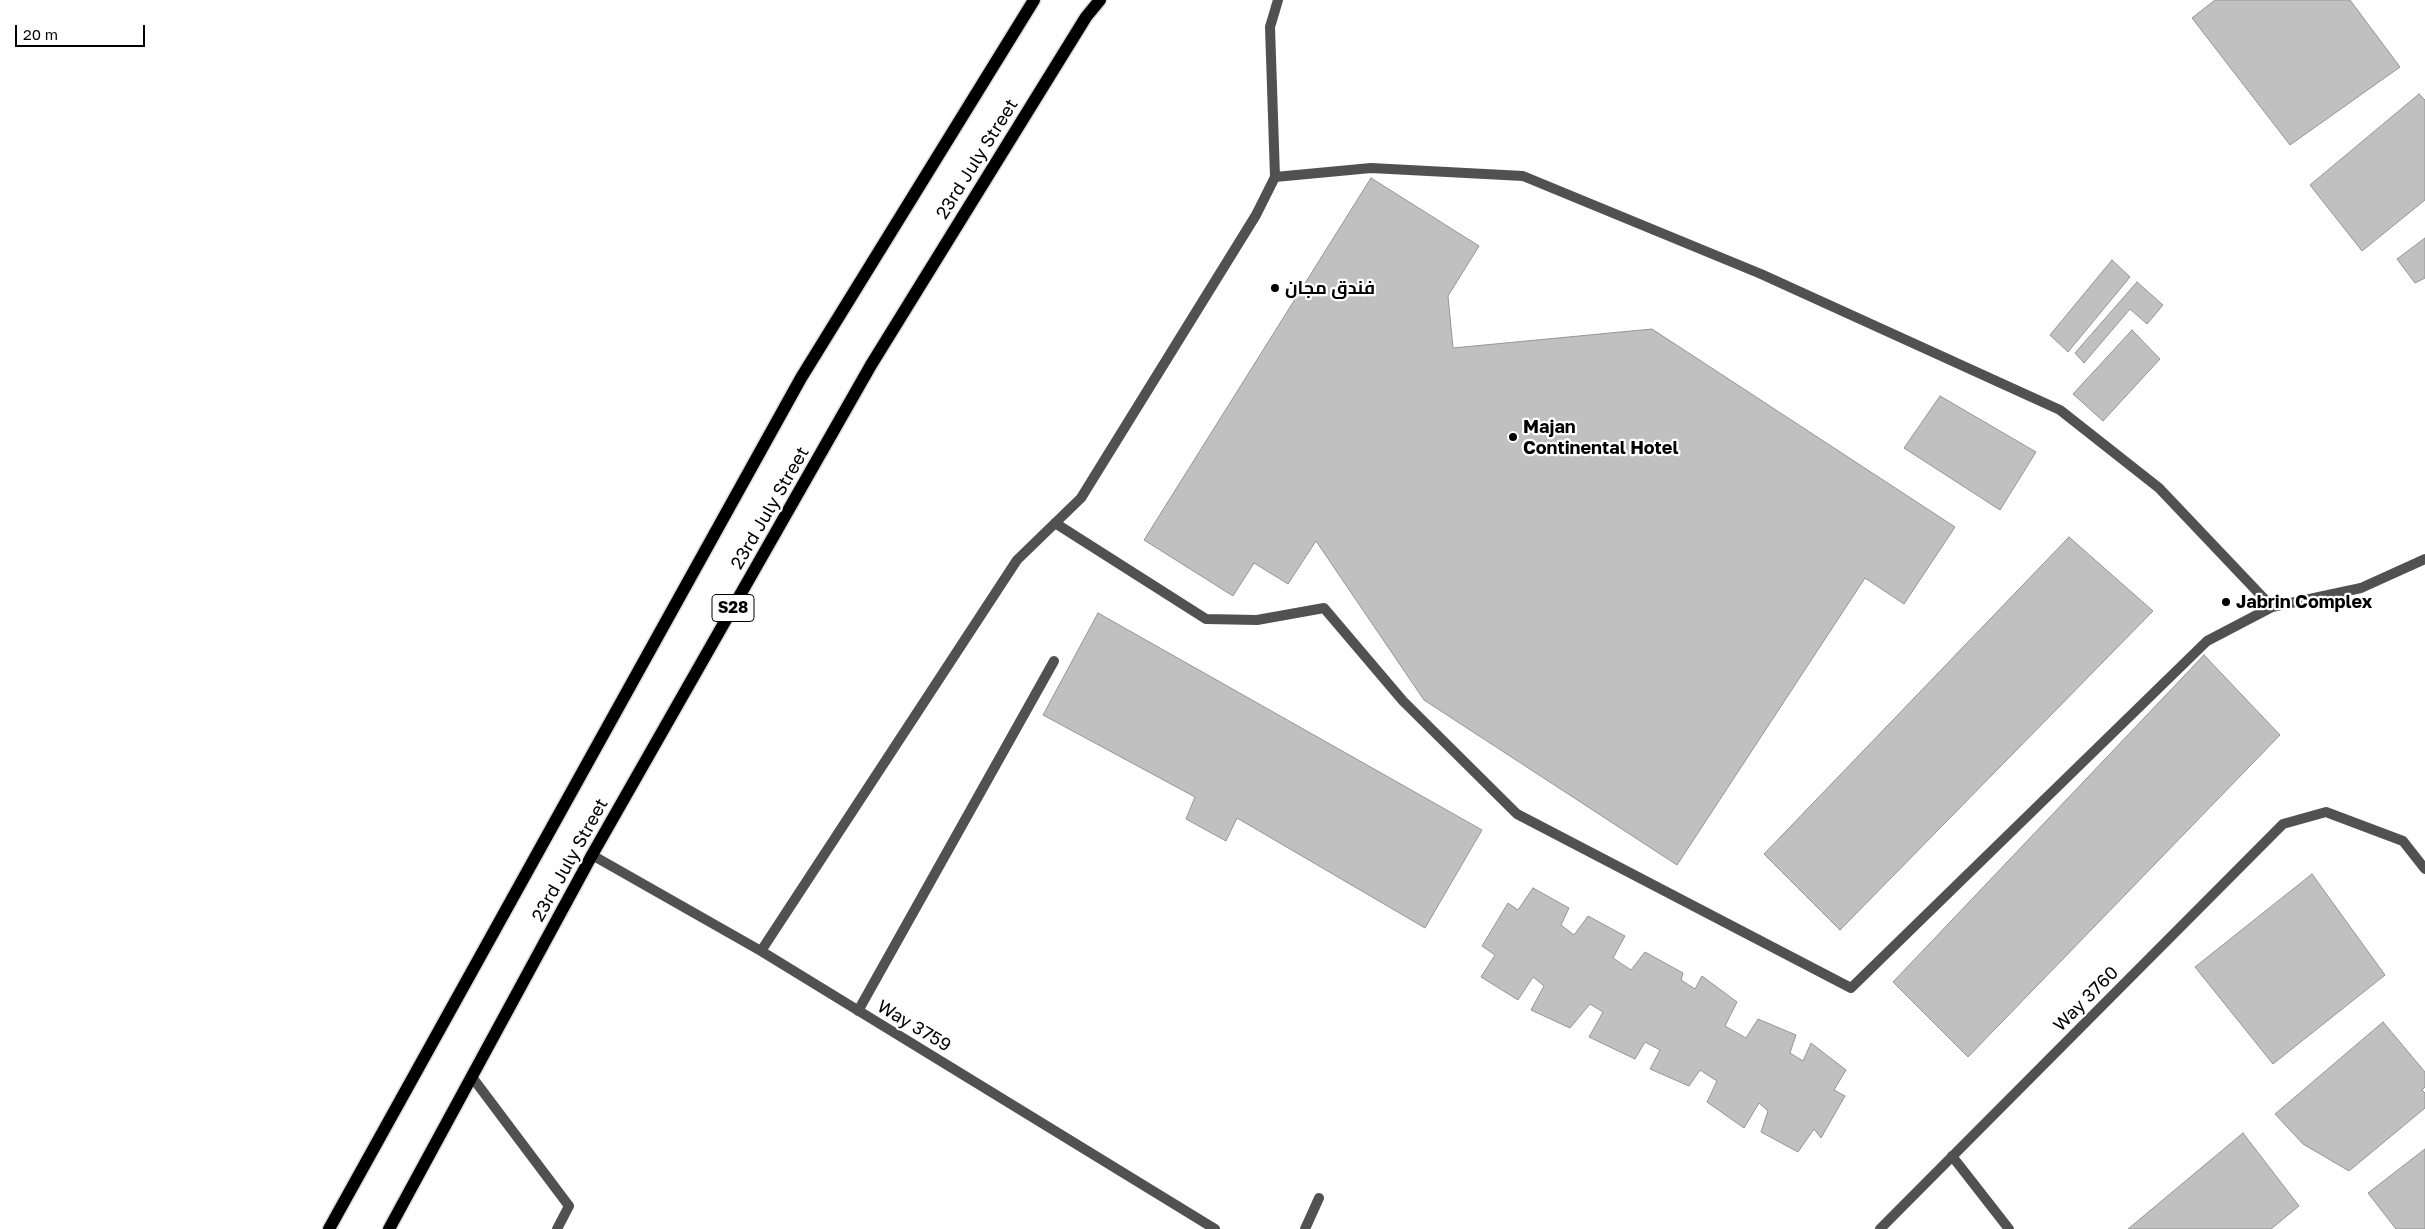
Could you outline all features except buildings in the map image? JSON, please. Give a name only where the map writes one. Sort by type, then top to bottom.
[{"type":"main road","name":"23rd July Street","points":[[329,1229],[800,378],[1034,0]]},
{"type":"main road","name":"23rd July Street","points":[[390,1229],[592,855],[871,365],[1086,17],[1100,0]]},
{"type":"street","points":[[761,951],[1017,560],[1080,498],[1256,215],[1275,177],[1270,27],[1278,0]]},
{"type":"street","points":[[1275,177],[1371,168],[1523,176],[1761,274],[2060,410],[2159,488],[2272,607]]},
{"type":"street","points":[[1055,523],[1206,619],[1257,620],[1324,608],[1403,701],[1517,814],[1851,988],[2207,641],[2272,607],[2361,588],[2425,559]]},
{"type":"street","points":[[858,1011],[1054,661]]},
{"type":"street","name":"Way 3760","points":[[1880,1229],[2283,824],[2326,812],[2403,841],[2425,869]]},
{"type":"street","name":"Way 3759","points":[[592,855],[761,951],[1215,1229]]},
{"type":"street","points":[[472,1077],[568,1206],[557,1229]]},
{"type":"street","points":[[1952,1156],[2009,1229]]},
{"type":"street","points":[[1306,1229],[1319,1198]]},
{"type":"place","name":"فندق مجان","points":[[1275,288]]},
{"type":"place","name":"Majan Continental Hotel","points":[[1513,437]]},
{"type":"place","name":"Jabrin Complex","points":[[2226,602]]}]
